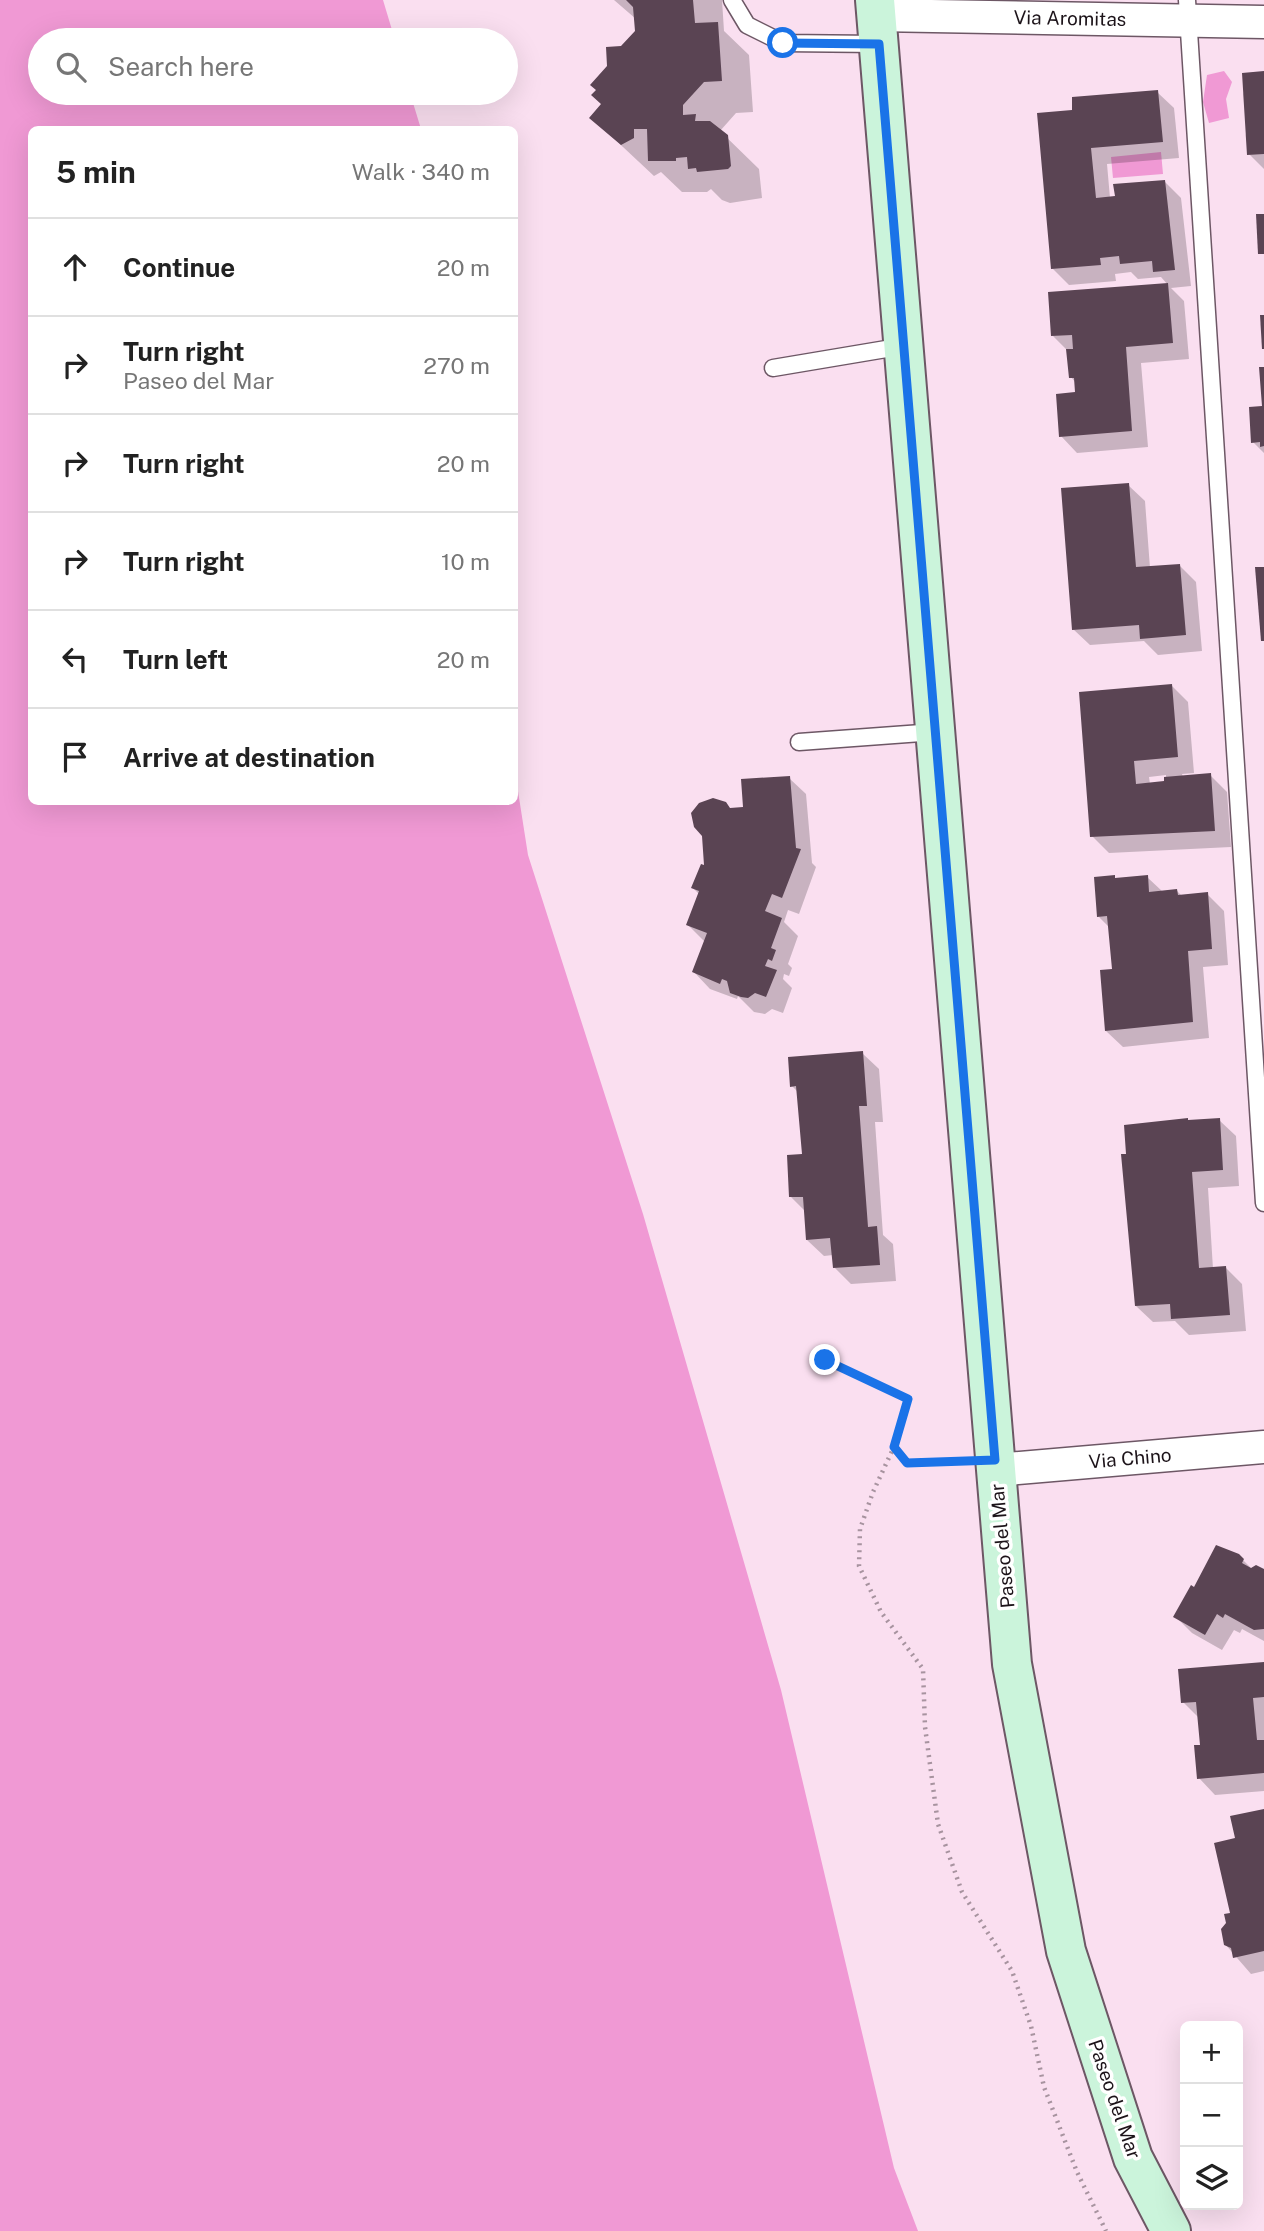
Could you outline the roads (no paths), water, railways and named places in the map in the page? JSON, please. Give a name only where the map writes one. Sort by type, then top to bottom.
[{"type":"street","name":"Via Aromitas","points":[[877,20],[1188,10],[1264,22]]},
{"type":"street","name":"Paseo del Mar","points":[[877,20],[1012,1664],[1066,1951],[1133,2158],[1171,2231]]},
{"type":"street","name":"Via Chino","points":[[996,1465],[1264,1447]]},
{"type":"lane","points":[[732,0],[747,25],[783,43],[877,20]]},
{"type":"lane","points":[[1188,10],[1264,1203]]},
{"type":"lane","points":[[773,368],[904,346]]},
{"type":"lane","points":[[799,741],[935,732]]}]
